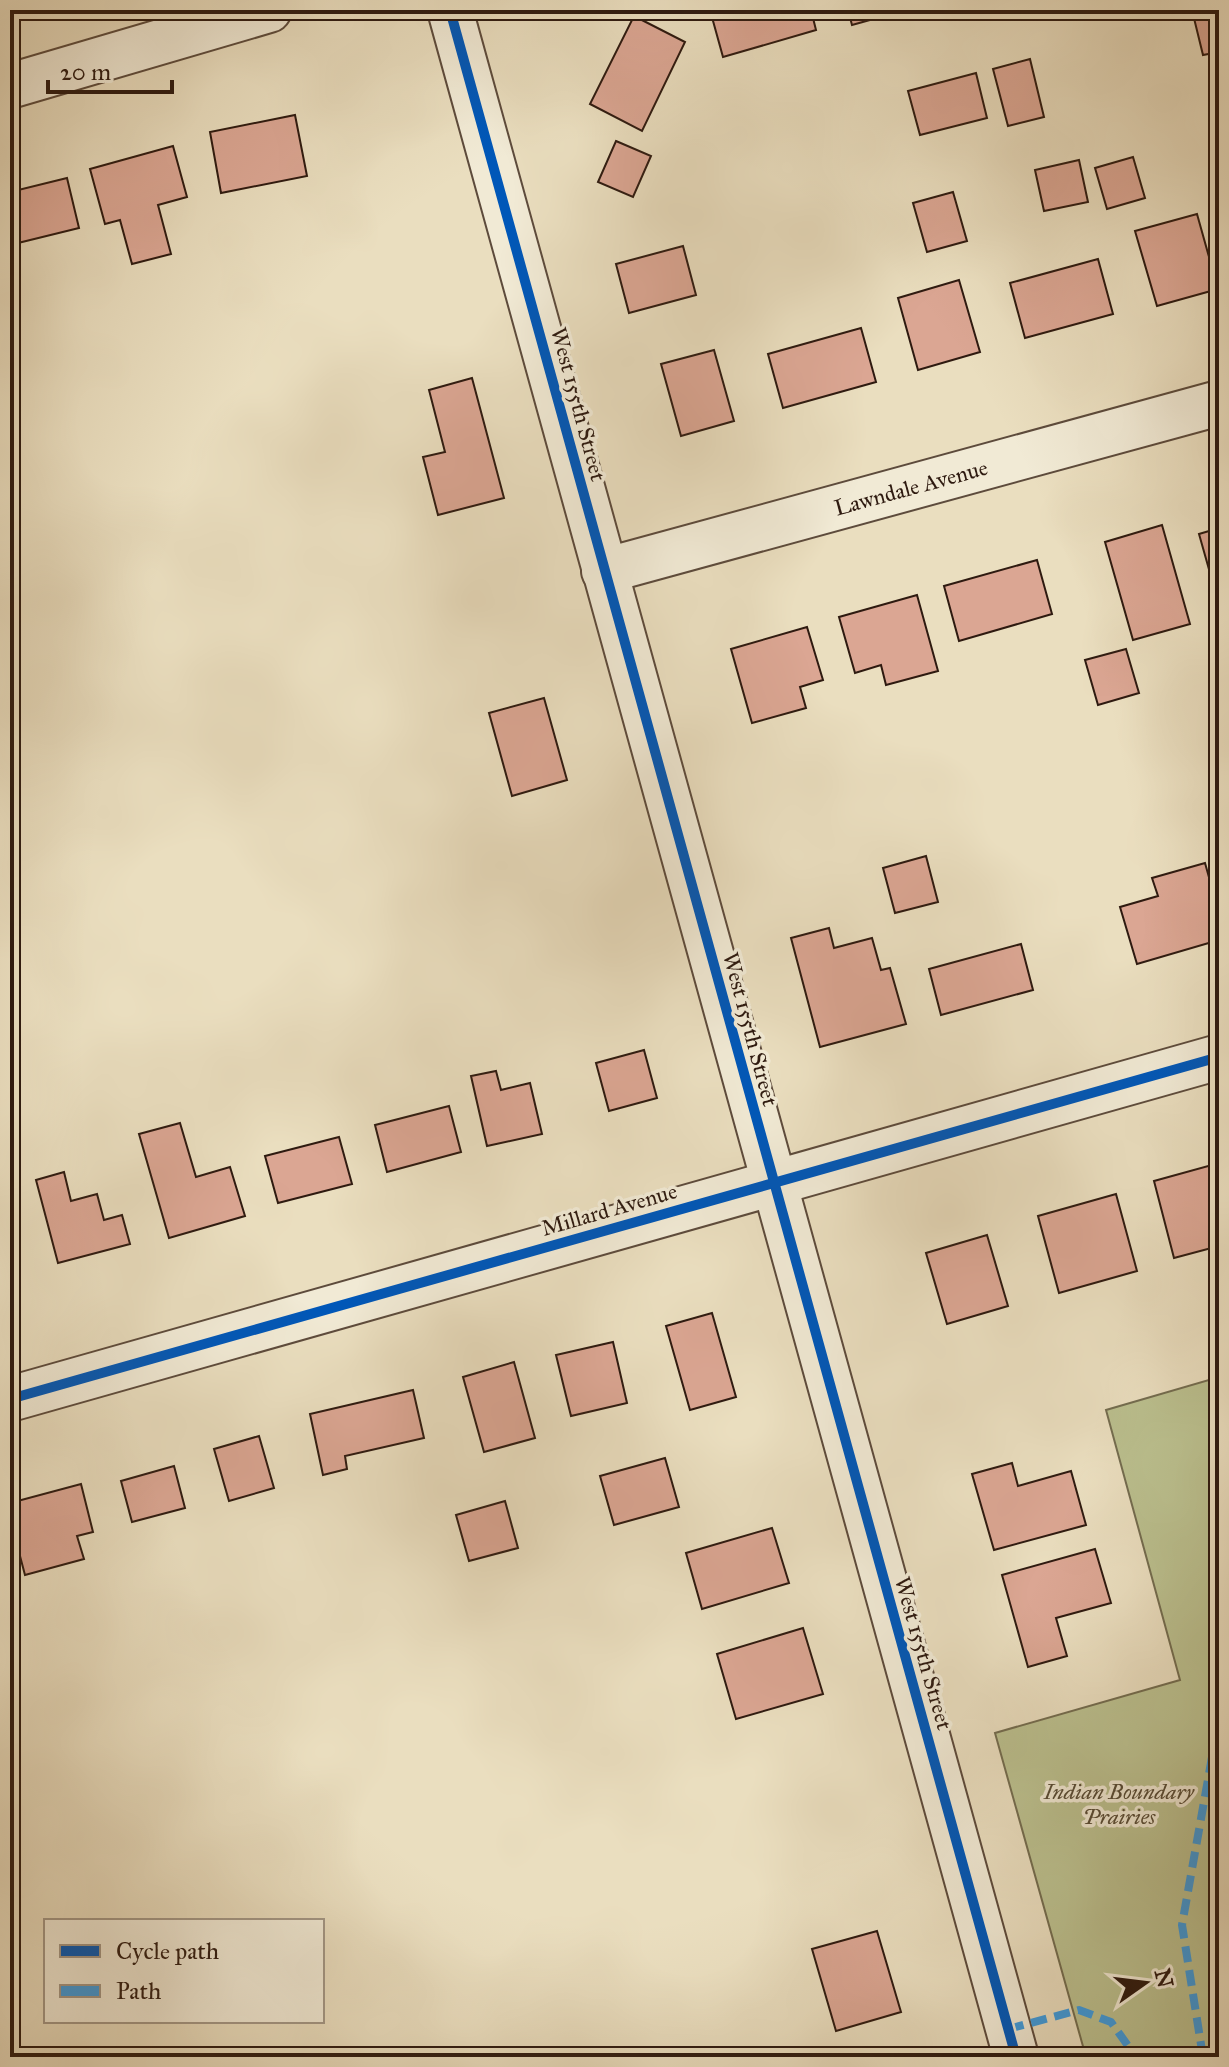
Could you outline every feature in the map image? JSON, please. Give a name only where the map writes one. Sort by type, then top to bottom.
[{"type":"street","points":[[10,86],[269,10]]},
{"type":"street","name":"West 155th Street","points":[[450,10],[1016,2057]]},
{"type":"street","name":"Lawndale Avenue","points":[[604,571],[1219,403]]},
{"type":"street","name":"Millard Avenue","points":[[10,1399],[1219,1057]]},
{"type":"green space","name":"Indian Boundary Prairies","points":[[1219,1377],[1219,2057],[1086,2057],[995,1733],[1180,1680],[1106,1410]]},
{"type":"building","points":[[710,10],[811,10],[816,30],[723,57]]},
{"type":"building","points":[[848,10],[906,10],[852,25]]},
{"type":"building","points":[[1192,10],[1219,10],[1219,52],[1203,55]]},
{"type":"building","points":[[634,16],[685,42],[642,131],[590,104]]},
{"type":"building","points":[[1030,59],[1044,117],[1008,126],[993,69]]},
{"type":"building","points":[[976,73],[987,118],[920,135],[908,91]]},
{"type":"building","points":[[295,115],[307,176],[221,193],[210,132]]},
{"type":"building","points":[[616,141],[651,156],[633,197],[598,182]]},
{"type":"building","points":[[173,146],[187,197],[158,205],[171,254],[132,264],[120,220],[105,224],[90,169]]},
{"type":"building","points":[[1133,157],[1145,198],[1107,209],[1095,168]]},
{"type":"building","points":[[1079,160],[1088,202],[1044,211],[1035,170]]},
{"type":"building","points":[[67,178],[79,228],[18,243],[10,208],[10,192]]},
{"type":"building","points":[[953,192],[967,241],[927,252],[913,203]]},
{"type":"building","points":[[1197,214],[1218,289],[1157,306],[1135,231]]},
{"type":"building","points":[[683,246],[696,295],[629,313],[616,264]]},
{"type":"building","points":[[1098,259],[1113,314],[1025,338],[1010,283]]},
{"type":"building","points":[[959,280],[980,352],[918,370],[898,298]]},
{"type":"building","points":[[861,328],[876,382],[783,408],[768,354]]},
{"type":"building","points":[[714,350],[734,421],[681,436],[661,364]]},
{"type":"building","points":[[472,378],[504,498],[438,515],[423,457],[445,452],[429,390]]},
{"type":"building","points":[[1162,525],[1190,624],[1133,640],[1105,542]]},
{"type":"building","points":[[1219,528],[1219,586],[1214,587],[1199,534]]},
{"type":"building","points":[[1037,560],[1052,614],[959,641],[944,586]]},
{"type":"building","points":[[917,595],[938,671],[886,685],[881,665],[855,673],[839,617]]},
{"type":"building","points":[[807,627],[823,680],[800,687],[806,708],[752,723],[731,649]]},
{"type":"building","points":[[1126,649],[1139,693],[1098,705],[1085,660]]},
{"type":"building","points":[[544,698],[567,780],[512,796],[489,713]]},
{"type":"building","points":[[926,856],[938,902],[895,913],[883,868]]},
{"type":"building","points":[[1205,863],[1219,913],[1219,940],[1137,964],[1120,907],[1158,896],[1152,878]]},
{"type":"building","points":[[829,928],[834,948],[872,938],[881,970],[890,968],[906,1024],[820,1047],[791,938]]},
{"type":"building","points":[[1021,944],[1033,990],[941,1015],[929,969]]},
{"type":"building","points":[[644,1050],[657,1098],[609,1111],[596,1063]]},
{"type":"building","points":[[496,1071],[501,1090],[530,1083],[542,1134],[487,1146],[471,1076]]},
{"type":"building","points":[[449,1106],[461,1152],[387,1172],[375,1125]]},
{"type":"building","points":[[180,1123],[196,1177],[230,1167],[245,1216],[169,1238],[139,1134]]},
{"type":"building","points":[[339,1137],[352,1184],[278,1203],[265,1156]]},
{"type":"building","points":[[1219,1163],[1219,1246],[1174,1258],[1154,1181]]},
{"type":"building","points":[[64,1172],[71,1201],[97,1194],[104,1220],[122,1215],[130,1244],[58,1263],[36,1180]]},
{"type":"building","points":[[1116,1194],[1137,1271],[1059,1293],[1038,1216]]},
{"type":"building","points":[[10,1226],[17,1227],[10,1265]]},
{"type":"building","points":[[987,1235],[1008,1306],[947,1324],[926,1253]]},
{"type":"building","points":[[712,1313],[736,1397],[690,1410],[666,1326]]},
{"type":"building","points":[[613,1342],[627,1403],[571,1416],[556,1355]]},
{"type":"building","points":[[514,1362],[535,1438],[484,1452],[463,1377]]},
{"type":"building","points":[[413,1390],[424,1438],[345,1456],[347,1469],[323,1475],[310,1414]]},
{"type":"building","points":[[259,1436],[274,1488],[229,1501],[214,1449]]},
{"type":"building","points":[[665,1458],[679,1507],[614,1525],[600,1476]]},
{"type":"building","points":[[1012,1463],[1018,1486],[1071,1471],[1086,1525],[994,1550],[972,1474]]},
{"type":"building","points":[[174,1466],[185,1508],[132,1522],[121,1481]]},
{"type":"building","points":[[81,1484],[93,1532],[77,1536],[84,1559],[25,1575],[10,1518],[10,1503]]},
{"type":"building","points":[[505,1501],[518,1548],[469,1561],[456,1515]]},
{"type":"building","points":[[772,1528],[789,1583],[702,1609],[686,1553]]},
{"type":"building","points":[[1095,1549],[1111,1603],[1056,1618],[1067,1656],[1028,1667],[1002,1575]]},
{"type":"building","points":[[803,1628],[823,1694],[736,1719],[717,1654]]},
{"type":"building","points":[[877,1931],[901,2012],[836,2031],[812,1949]]},
{"type":"marked path","points":[[1203,2057],[1182,1925],[1219,1718]]},
{"type":"marked path","points":[[1008,2029],[1079,2010],[1111,2022],[1136,2057]]},
{"type":"cycle path","points":[[450,10],[1016,2057]]},
{"type":"cycle path","points":[[10,1399],[1219,1057]]}]
